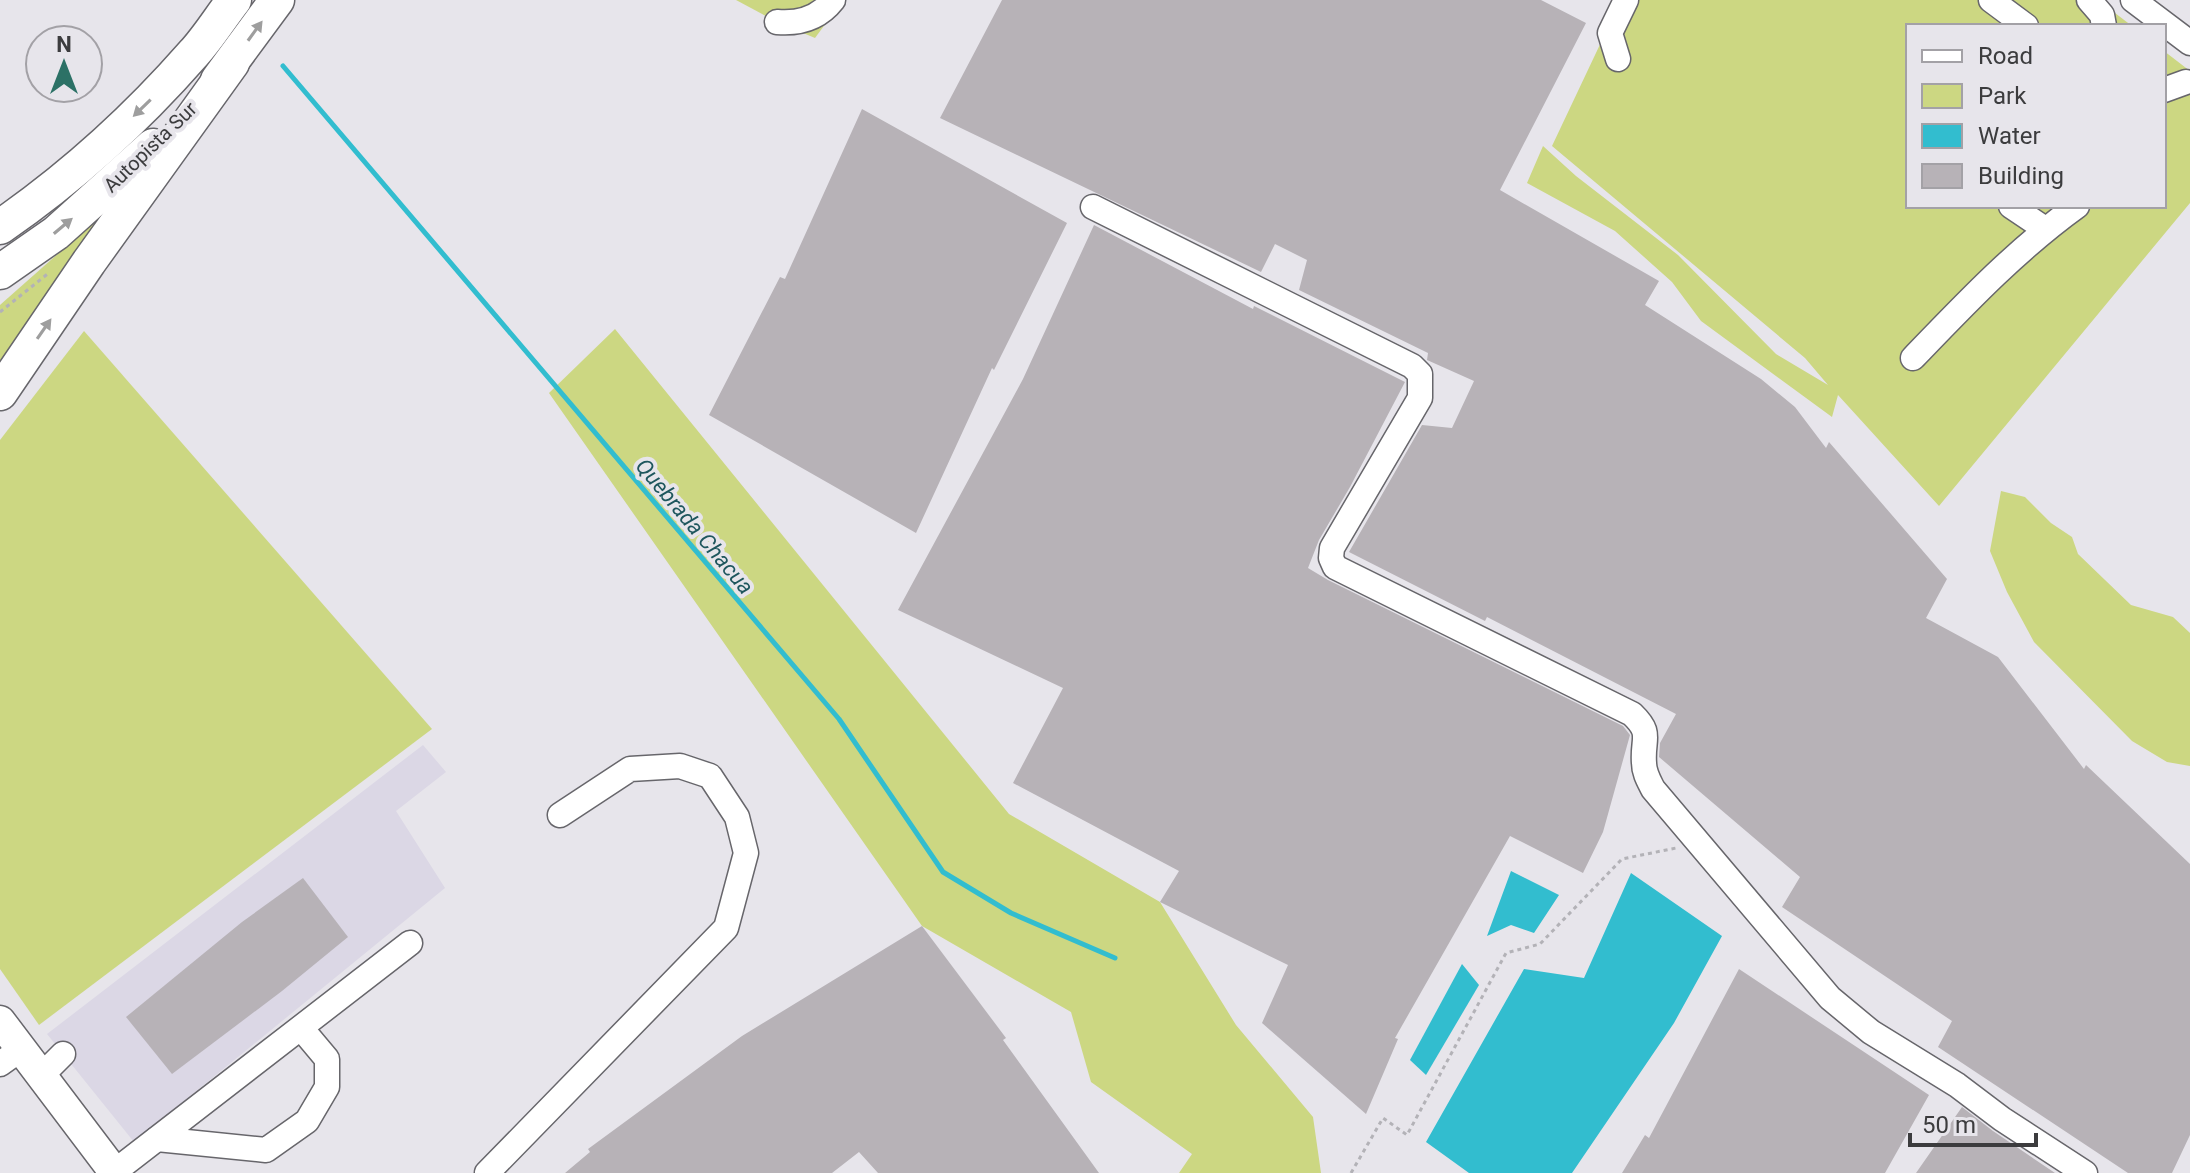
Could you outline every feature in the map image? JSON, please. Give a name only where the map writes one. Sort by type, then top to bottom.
[{"type":"highway","name":"Autopista Sur","points":[[0,227],[86,161],[147,104],[196,51],[234,0]]},
{"type":"highway","name":"Autopista Sur","points":[[0,272],[56,233],[118,180],[232,63],[277,0]]},
{"type":"highway","points":[[0,393],[89,262],[232,63]]},
{"type":"main road","points":[[0,1021],[11,1057],[41,1076],[114,1172]]},
{"type":"street","points":[[777,22],[812,18],[833,0]]},
{"type":"street","points":[[1618,59],[1610,33],[1626,0]]},
{"type":"street","points":[[1991,0],[2023,24]]},
{"type":"street","points":[[2089,0],[2102,15],[2104,24]]},
{"type":"street","points":[[2133,0],[2165,24]]},
{"type":"street","points":[[2166,25],[2190,43]]},
{"type":"street","points":[[1093,207],[1412,366],[1420,374],[1420,398],[1332,548],[1331,558],[1335,567],[1632,714],[1645,726],[1647,741],[1643,762],[1653,789],[1830,998],[1871,1032],[1957,1085],[2002,1119],[2085,1173]]},
{"type":"street","points":[[2014,208],[2045,229]]},
{"type":"street","points":[[1913,358],[1993,275],[2074,208]]},
{"type":"street","points":[[487,1173],[726,928],[746,853],[737,817],[710,776],[680,766],[630,769],[560,815]]},
{"type":"street","points":[[114,1172],[410,943]]},
{"type":"street","points":[[157,1139],[266,1161],[307,1121],[327,1087],[327,1059],[301,1028]]},
{"type":"street","points":[[41,1076],[63,1054]]},
{"type":"path","points":[[1351,1173],[1383,1118],[1407,1135],[1506,953],[1540,944],[1622,859],[1701,844]]},
{"type":"shaded area","points":[[423,745],[446,772],[396,811],[445,888],[134,1142],[47,1034]]},
{"type":"green space","points":[[736,0],[843,0],[815,38]]},
{"type":"green space","points":[[1621,0],[2098,0],[2129,24],[1906,24],[1906,208],[2166,208],[2166,53],[2190,71],[2190,203],[1939,506],[1838,395],[1832,417],[1701,321],[1672,282],[1615,231],[1527,183],[1543,146],[1576,176],[1678,255],[1776,354],[1828,385],[1805,358],[1552,146]]},
{"type":"green space","points":[[104,213],[0,371],[0,305]]},
{"type":"green space","points":[[615,329],[1009,814],[1160,902],[1236,1025],[1313,1117],[1321,1173],[1179,1173],[1192,1154],[1091,1082],[1071,1012],[922,926],[549,393]]},
{"type":"green space","points":[[84,331],[432,729],[39,1025],[0,969],[0,440]]},
{"type":"green space","points":[[2001,491],[2025,497],[2051,523],[2072,537],[2078,554],[2131,605],[2173,617],[2190,633],[2190,766],[2167,762],[2132,741],[2034,642],[2007,592],[1990,551]]},
{"type":"water","points":[[1511,871],[1559,895],[1534,933],[1511,925],[1487,936]]},
{"type":"water","points":[[1631,873],[1722,936],[1674,1023],[1572,1173],[1469,1173],[1426,1142],[1524,969],[1584,978]]},
{"type":"water","points":[[1462,964],[1479,985],[1426,1075],[1410,1060]]},
{"type":"building","points":[[1002,0],[1541,0],[1586,23],[1500,190],[1659,281],[1645,305],[1761,379],[1795,407],[1826,448],[1829,442],[1947,579],[1926,618],[1998,657],[2084,769],[2086,765],[2190,864],[2190,1135],[2172,1173],[2128,1173],[1938,1047],[1952,1021],[1782,907],[1800,877],[1659,757],[1660,743],[1676,714],[1487,617],[1485,621],[1349,552],[1422,425],[1452,428],[1474,381],[1427,360],[1428,353],[1299,290],[1307,260],[1275,244],[1261,272],[940,118]]},
{"type":"building","points":[[862,109],[1067,223],[994,370],[992,368],[916,533],[709,415],[780,277],[785,279]]},
{"type":"building","points":[[1094,225],[1253,309],[1254,306],[1405,382],[1319,540],[1308,568],[1623,726],[1630,735],[1603,832],[1583,873],[1510,836],[1395,1038],[1398,1039],[1366,1114],[1262,1023],[1288,965],[1160,902],[1179,871],[1013,783],[1063,688],[898,610],[1023,379]]},
{"type":"building","points":[[303,878],[348,937],[172,1074],[126,1017],[242,922]]},
{"type":"building","points":[[922,926],[1006,1038],[1003,1040],[1099,1173],[878,1173],[859,1152],[832,1173],[565,1173],[590,1152],[588,1149],[742,1036]]},
{"type":"building","points":[[1739,969],[1929,1095],[1885,1173],[1622,1173],[1645,1135],[1649,1138]]},
{"type":"building","points":[[1962,1107],[1993,1131],[2055,1173],[1916,1173]]},
{"type":"waterway","name":"Quebrada Chacua","points":[[283,66],[839,719],[943,872],[1011,913],[1115,958]]}]
